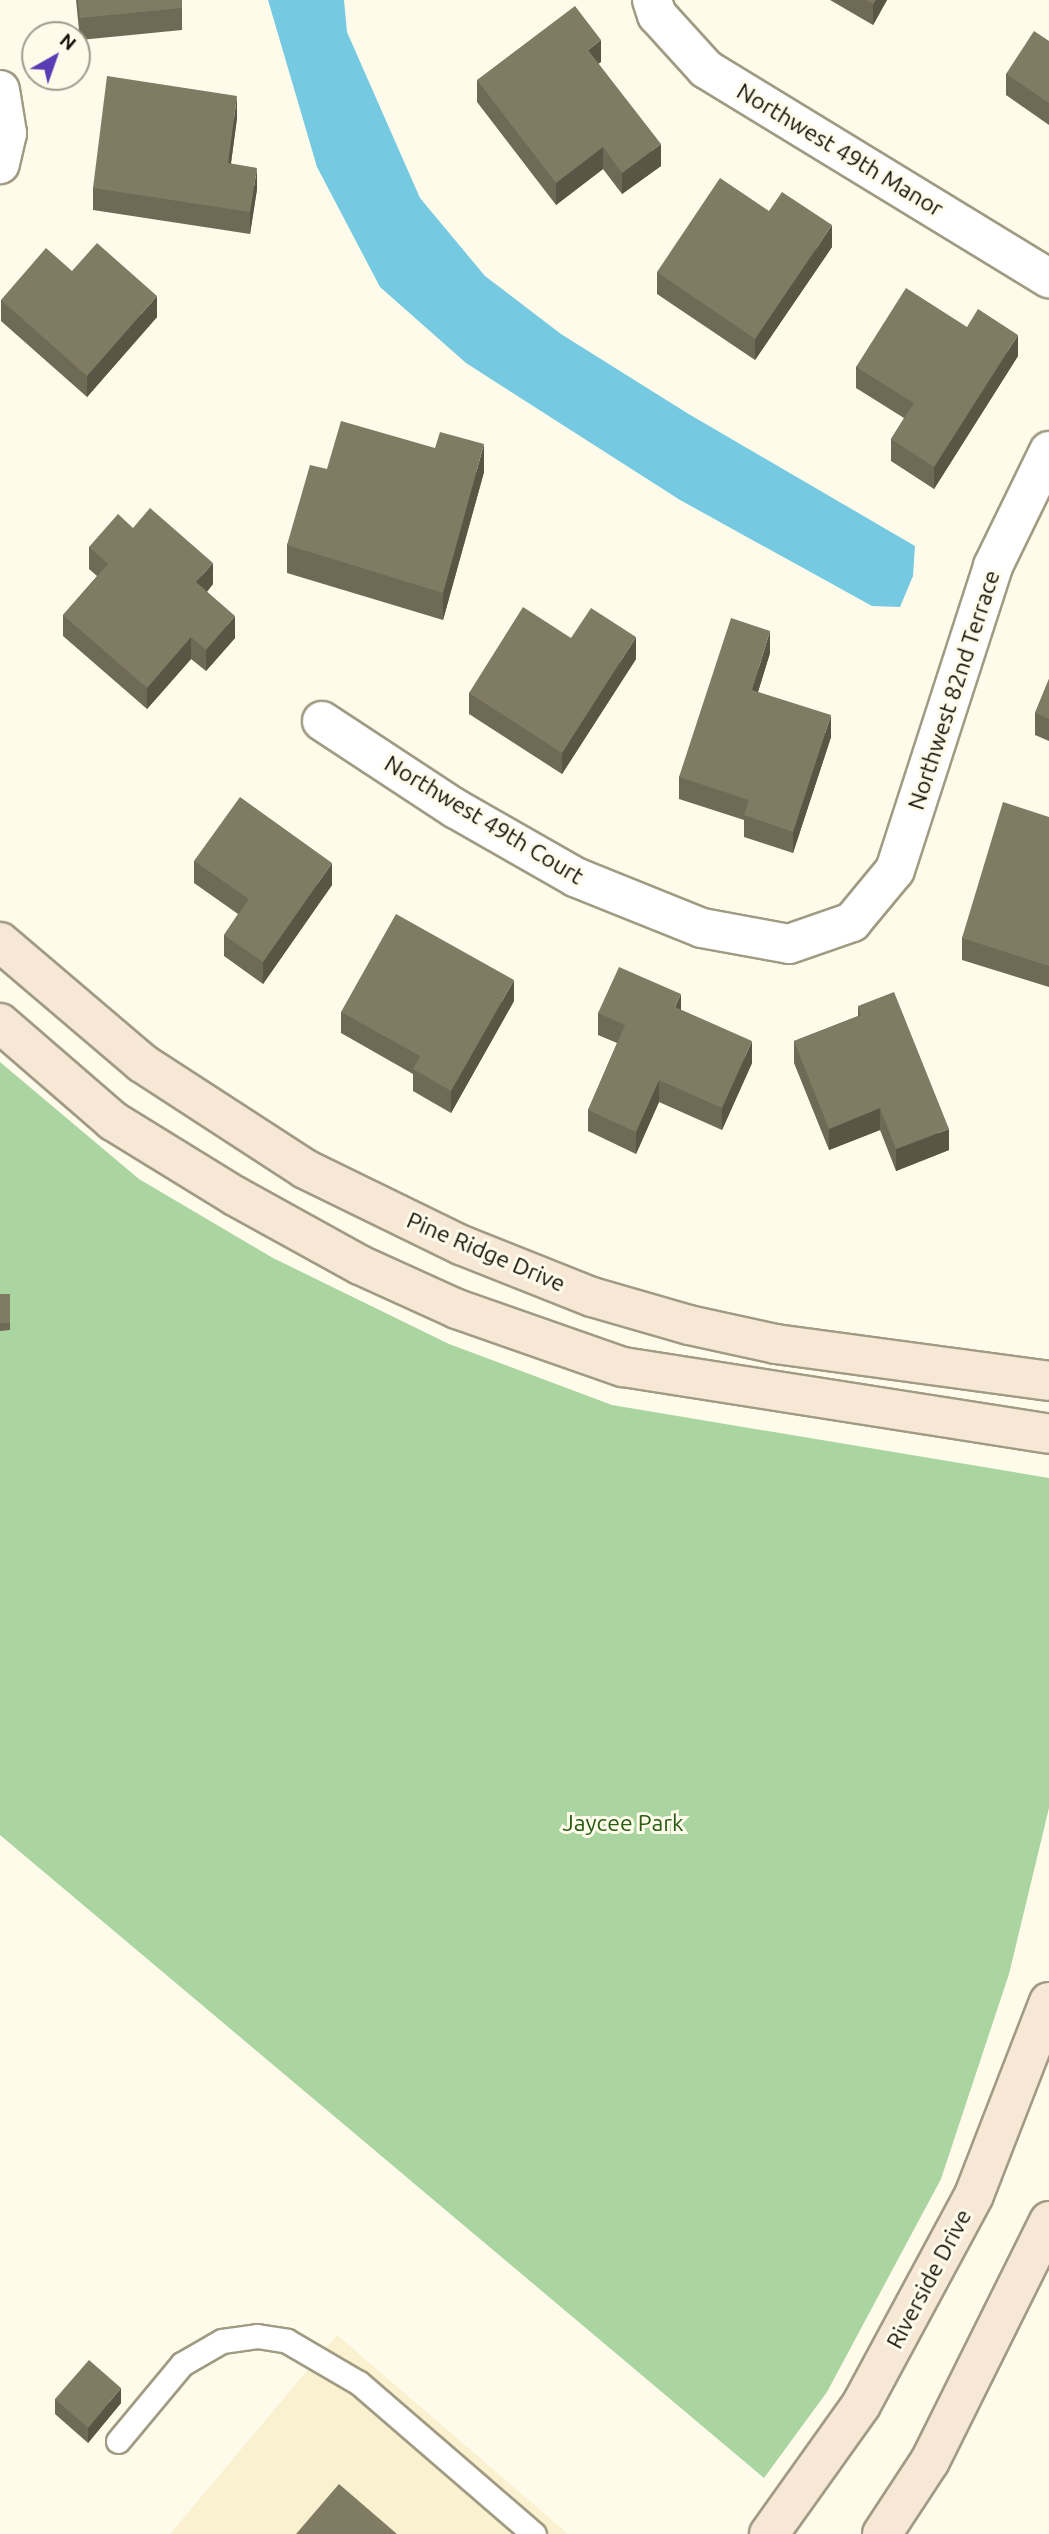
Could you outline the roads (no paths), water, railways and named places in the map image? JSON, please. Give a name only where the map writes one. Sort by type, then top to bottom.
[{"type":"street","name":"Northwest 49th Manor","points":[[652,0],[657,15],[706,69],[1049,278]]},
{"type":"street","points":[[0,90],[7,133],[0,164]]},
{"type":"street","name":"Northwest 82nd Terrace","points":[[852,922],[895,870],[993,566],[1049,451]]},
{"type":"street","name":"Northwest 49th Court","points":[[322,721],[456,809],[575,877],[702,928],[789,944],[852,922]]},
{"type":"street","name":"Pine Ridge Drive","points":[[0,942],[142,1063],[305,1169],[461,1245],[592,1297],[689,1325],[776,1344],[1049,1381]]},
{"type":"street","points":[[0,1023],[113,1121],[235,1196],[359,1265],[457,1310],[623,1367],[1049,1434]]},
{"type":"street","name":"Riverside Drive","points":[[769,2534],[861,2405],[974,2195],[1049,2002]]},
{"type":"street","points":[[882,2534],[930,2461],[1049,2221]]},
{"type":"lane","points":[[118,2441],[182,2364],[222,2340],[257,2336],[287,2341],[359,2383],[534,2534]]},
{"type":"water","points":[[268,0],[344,0],[347,32],[420,198],[485,276],[561,334],[687,413],[915,546],[913,576],[900,607],[872,606],[680,500],[466,363],[380,287],[317,167]]},
{"type":"park label","name":"Jaycee Park","points":[[623,1823]]}]
